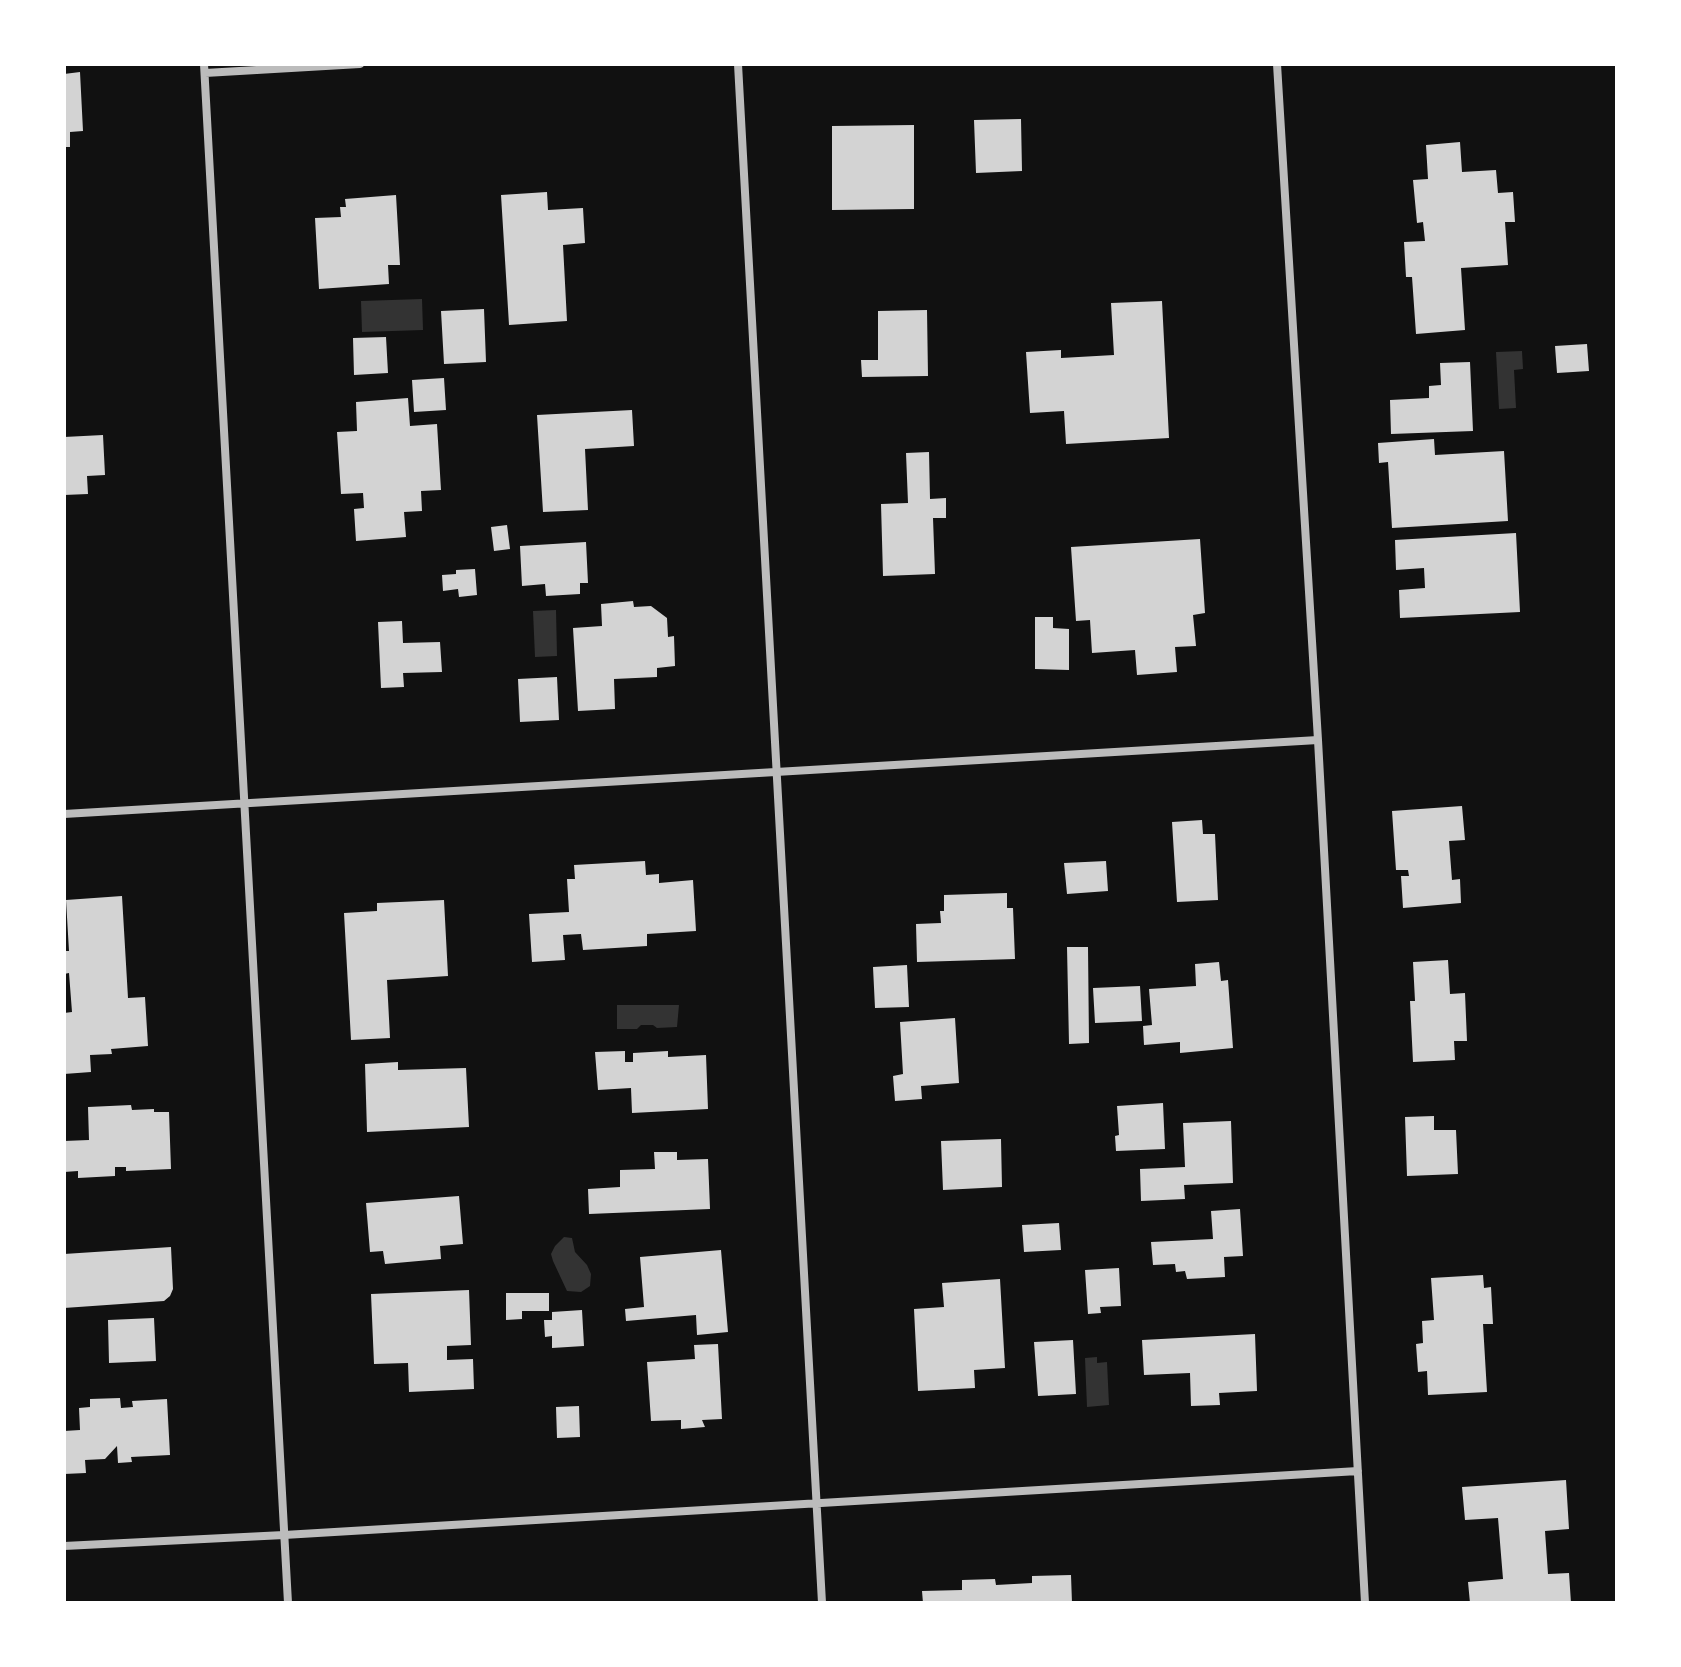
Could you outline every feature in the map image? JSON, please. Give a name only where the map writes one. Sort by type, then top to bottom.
[{"type":"street","points":[[288,1603],[204,68],[360,64]]},
{"type":"street","points":[[738,64],[822,1603]]},
{"type":"street","points":[[1277,64],[1365,1603]]},
{"type":"street","points":[[64,814],[1318,740]]},
{"type":"street","points":[[64,1546],[1358,1471]]},
{"type":"shaded area","points":[[422,299],[423,330],[362,332],[361,301]]},
{"type":"shaded area","points":[[1522,351],[1523,369],[1514,370],[1516,408],[1499,409],[1496,352]]},
{"type":"shaded area","points":[[556,610],[557,656],[535,657],[533,611]]},
{"type":"shaded area","points":[[617,1005],[679,1005],[677,1027],[641,1025],[637,1029],[617,1029]]},
{"type":"shaded area","points":[[564,1237],[572,1238],[575,1252],[591,1274],[590,1286],[581,1292],[567,1291],[553,1261],[551,1254]]},
{"type":"shaded area","points":[[1097,1357],[1097,1363],[1107,1362],[1109,1405],[1087,1407],[1085,1358]]},
{"type":"building","points":[[80,72],[83,131],[70,132],[70,147],[64,147],[64,74]]},
{"type":"building","points":[[1021,119],[1022,171],[976,173],[974,120]]},
{"type":"building","points":[[914,125],[914,209],[832,210],[832,126]]},
{"type":"building","points":[[1460,142],[1462,172],[1496,170],[1498,193],[1513,192],[1515,222],[1505,222],[1508,265],[1461,268],[1465,330],[1416,334],[1412,277],[1406,277],[1404,242],[1425,241],[1423,222],[1417,223],[1413,180],[1428,179],[1426,145]]},
{"type":"building","points":[[547,192],[548,210],[583,208],[585,243],[563,245],[567,321],[509,325],[501,195]]},
{"type":"building","points":[[396,195],[400,265],[388,265],[389,284],[319,289],[315,218],[341,217],[340,207],[346,207],[345,199]]},
{"type":"building","points":[[1162,301],[1169,438],[1066,444],[1064,411],[1030,413],[1026,352],[1061,350],[1061,358],[1114,355],[1111,303]]},
{"type":"building","points":[[484,309],[486,362],[444,364],[441,311]]},
{"type":"building","points":[[927,310],[928,376],[862,377],[861,360],[878,360],[878,311]]},
{"type":"building","points":[[386,337],[388,373],[354,375],[353,338]]},
{"type":"building","points":[[1587,344],[1589,371],[1557,373],[1555,346]]},
{"type":"building","points":[[1470,362],[1473,431],[1391,434],[1390,400],[1429,398],[1429,386],[1441,385],[1440,363]]},
{"type":"building","points":[[444,378],[446,410],[414,412],[412,380]]},
{"type":"building","points":[[408,398],[410,426],[437,424],[441,490],[421,491],[422,511],[404,512],[406,537],[356,541],[354,509],[364,508],[363,493],[341,494],[337,432],[357,431],[356,402]]},
{"type":"building","points":[[632,410],[634,446],[585,449],[588,510],[543,512],[537,415]]},
{"type":"building","points":[[103,435],[105,475],[87,476],[88,494],[64,495],[64,437]]},
{"type":"building","points":[[1434,439],[1435,455],[1504,451],[1508,521],[1392,528],[1388,462],[1379,463],[1378,443]]},
{"type":"building","points":[[929,452],[930,499],[946,498],[946,518],[933,518],[935,574],[883,576],[881,504],[908,503],[906,453]]},
{"type":"building","points":[[507,525],[510,549],[494,551],[491,527]]},
{"type":"building","points":[[1516,533],[1520,612],[1400,618],[1399,590],[1425,588],[1424,568],[1396,570],[1395,540]]},
{"type":"building","points":[[1200,539],[1205,613],[1193,615],[1196,646],[1175,647],[1177,672],[1137,675],[1135,650],[1092,653],[1090,620],[1076,621],[1071,547]]},
{"type":"building","points":[[586,542],[588,583],[580,583],[580,594],[546,596],[545,584],[522,586],[520,546]]},
{"type":"building","points":[[475,569],[477,595],[459,597],[458,589],[443,591],[442,575],[456,574],[456,570]]},
{"type":"building","points":[[633,601],[634,607],[651,606],[667,618],[668,637],[674,636],[675,666],[657,668],[657,677],[614,679],[615,709],[578,711],[573,628],[602,626],[601,604]]},
{"type":"building","points":[[1035,617],[1053,617],[1053,628],[1069,629],[1069,670],[1035,669]]},
{"type":"building","points":[[402,621],[403,643],[440,642],[442,672],[403,673],[404,687],[381,688],[378,622]]},
{"type":"building","points":[[557,677],[559,720],[520,722],[518,679]]},
{"type":"building","points":[[1462,806],[1465,840],[1449,841],[1452,880],[1460,879],[1461,903],[1403,908],[1401,876],[1409,876],[1408,870],[1396,870],[1392,811]]},
{"type":"building","points":[[1202,820],[1203,834],[1215,834],[1218,900],[1177,902],[1172,822]]},
{"type":"building","points":[[645,861],[646,875],[659,874],[659,883],[693,880],[696,931],[647,934],[647,946],[583,950],[581,934],[563,935],[565,960],[532,962],[529,914],[569,912],[567,879],[575,879],[574,865]]},
{"type":"building","points":[[1106,861],[1108,891],[1067,894],[1064,863]]},
{"type":"building","points":[[1007,893],[1007,908],[1013,908],[1015,959],[917,962],[916,924],[941,923],[944,895]]},
{"type":"building","points":[[122,896],[128,998],[145,997],[148,1046],[111,1049],[112,1054],[90,1055],[91,1072],[64,1074],[64,1013],[72,1012],[69,973],[64,974],[64,951],[69,951],[66,900]]},
{"type":"building","points":[[444,900],[448,976],[387,980],[390,1038],[351,1040],[344,913],[377,911],[377,903]]},
{"type":"building","points":[[1067,947],[1088,947],[1089,1043],[1069,1044]]},
{"type":"building","points":[[1448,960],[1450,994],[1465,993],[1467,1041],[1454,1041],[1455,1060],[1413,1062],[1410,1001],[1415,1001],[1413,962]]},
{"type":"building","points":[[1219,962],[1221,981],[1228,980],[1233,1048],[1180,1053],[1180,1042],[1144,1045],[1143,1026],[1152,1025],[1149,989],[1196,986],[1195,964]]},
{"type":"building","points":[[907,965],[909,1007],[875,1008],[873,967]]},
{"type":"building","points":[[1140,986],[1142,1021],[1095,1023],[1093,988]]},
{"type":"building","points":[[955,1018],[959,1083],[921,1086],[922,1099],[895,1101],[893,1076],[903,1074],[900,1022]]},
{"type":"building","points":[[625,1051],[625,1062],[633,1062],[633,1053],[668,1051],[668,1057],[706,1055],[708,1109],[632,1113],[631,1088],[598,1090],[595,1052]]},
{"type":"building","points":[[398,1062],[398,1070],[466,1068],[469,1127],[367,1132],[365,1064]]},
{"type":"building","points":[[1163,1103],[1165,1149],[1116,1151],[1115,1136],[1119,1135],[1117,1106]]},
{"type":"building","points":[[131,1105],[132,1110],[169,1112],[171,1169],[126,1171],[126,1167],[115,1167],[115,1176],[78,1178],[78,1171],[64,1172],[64,1141],[89,1140],[88,1107]]},
{"type":"building","points":[[1434,1116],[1434,1130],[1456,1130],[1458,1174],[1407,1176],[1405,1117]]},
{"type":"building","points":[[1231,1121],[1233,1183],[1184,1185],[1185,1199],[1141,1201],[1140,1169],[1185,1167],[1183,1123]]},
{"type":"building","points":[[1001,1139],[1002,1187],[943,1190],[941,1141]]},
{"type":"building","points":[[654,1152],[677,1152],[677,1160],[708,1159],[710,1209],[589,1214],[588,1189],[620,1187],[620,1170],[655,1169]]},
{"type":"building","points":[[459,1196],[463,1244],[440,1246],[441,1259],[385,1264],[383,1251],[370,1252],[366,1203]]},
{"type":"building","points":[[1240,1209],[1243,1256],[1224,1257],[1225,1277],[1187,1279],[1185,1271],[1176,1272],[1175,1264],[1153,1265],[1151,1242],[1213,1239],[1211,1211]]},
{"type":"building","points":[[1059,1223],[1061,1250],[1024,1252],[1022,1225]]},
{"type":"building","points":[[171,1247],[173,1289],[164,1301],[64,1308],[64,1254]]},
{"type":"building","points":[[721,1250],[728,1332],[697,1335],[696,1315],[626,1321],[625,1309],[644,1307],[640,1257]]},
{"type":"building","points":[[1119,1268],[1121,1306],[1100,1307],[1101,1313],[1088,1314],[1085,1270]]},
{"type":"building","points":[[1483,1275],[1484,1288],[1491,1287],[1493,1324],[1483,1324],[1487,1392],[1428,1395],[1427,1371],[1418,1372],[1416,1344],[1423,1343],[1422,1321],[1434,1320],[1431,1278]]},
{"type":"building","points":[[1000,1279],[1005,1368],[974,1370],[975,1388],[918,1391],[914,1309],[944,1307],[942,1283]]},
{"type":"building","points":[[469,1290],[471,1345],[447,1346],[447,1360],[473,1359],[474,1389],[409,1392],[408,1363],[374,1364],[371,1294]]},
{"type":"building","points":[[506,1293],[549,1293],[549,1311],[522,1311],[522,1319],[506,1320]]},
{"type":"building","points":[[582,1310],[584,1346],[552,1348],[552,1336],[545,1337],[544,1320],[552,1320],[552,1312]]},
{"type":"building","points":[[154,1318],[156,1361],[109,1363],[108,1320]]},
{"type":"building","points":[[1255,1334],[1257,1391],[1219,1393],[1220,1405],[1191,1406],[1190,1373],[1144,1375],[1142,1340]]},
{"type":"building","points":[[1073,1340],[1076,1394],[1038,1396],[1034,1342]]},
{"type":"building","points":[[718,1344],[722,1419],[702,1420],[705,1427],[681,1429],[681,1420],[651,1421],[647,1362],[695,1359],[694,1345]]},
{"type":"building","points":[[120,1398],[121,1408],[133,1407],[132,1401],[167,1399],[170,1455],[131,1457],[132,1462],[118,1463],[117,1446],[105,1459],[85,1460],[86,1473],[64,1474],[64,1431],[80,1430],[79,1408],[90,1407],[90,1399]]},
{"type":"building","points":[[579,1406],[580,1437],[557,1438],[556,1407]]},
{"type":"building","points":[[1566,1480],[1569,1529],[1545,1531],[1548,1574],[1569,1573],[1571,1603],[1470,1603],[1468,1582],[1503,1579],[1498,1518],[1465,1520],[1462,1487]]},
{"type":"building","points":[[1071,1575],[1072,1603],[923,1603],[922,1591],[962,1590],[962,1580],[995,1579],[996,1585],[1032,1583],[1032,1576]]}]
